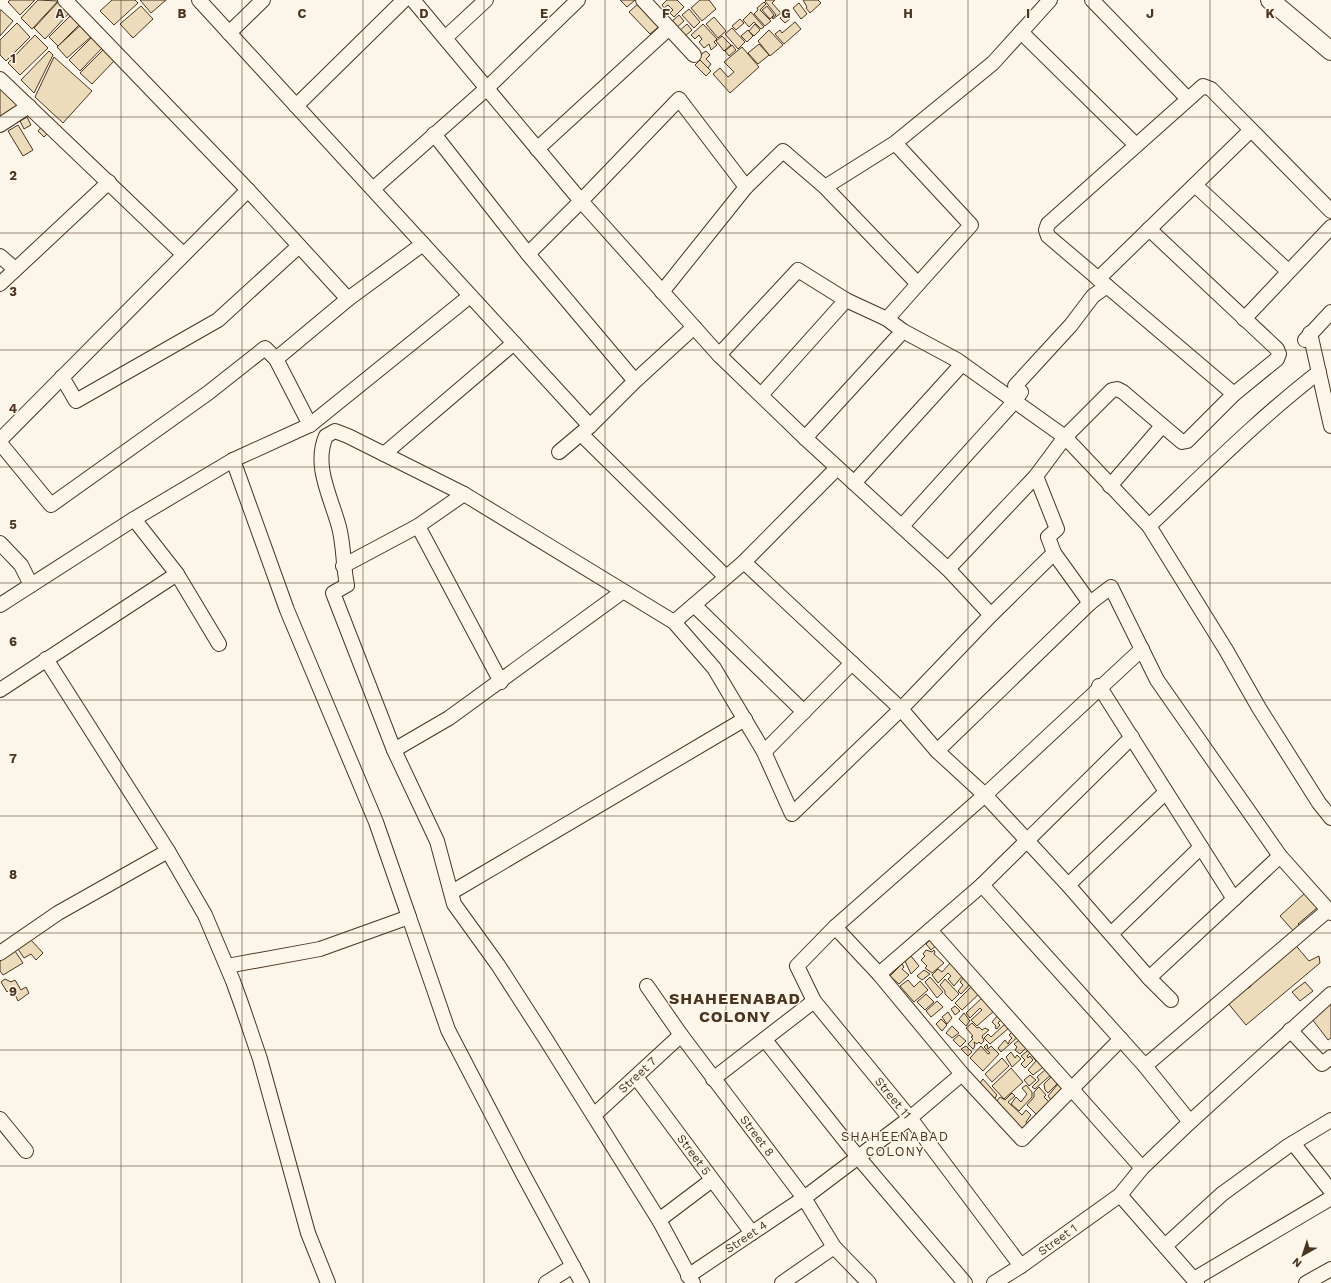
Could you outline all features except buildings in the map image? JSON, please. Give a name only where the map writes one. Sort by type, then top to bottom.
[{"type":"main road","points":[[1270,0],[1331,51]]},
{"type":"street","points":[[65,0],[248,190],[348,299]]},
{"type":"street","points":[[199,0],[514,344],[586,430],[726,578]]},
{"type":"street","points":[[229,33],[263,0]]},
{"type":"street","points":[[296,106],[404,0]]},
{"type":"street","points":[[413,0],[537,149],[719,355],[837,468],[948,569],[991,615]]},
{"type":"street","points":[[445,38],[486,0]]},
{"type":"street","points":[[373,189],[486,89],[578,0]]},
{"type":"street","points":[[643,0],[694,55]]},
{"type":"street","points":[[825,187],[895,142],[993,63],[1050,0]]},
{"type":"street","points":[[1092,0],[1188,99]]},
{"type":"street","points":[[537,149],[670,28]]},
{"type":"street","points":[[1021,32],[1136,145]]},
{"type":"street","points":[[0,79],[183,254]]},
{"type":"street","points":[[1234,394],[1048,236],[1046,230],[1048,224],[1203,86],[1207,86],[1331,211]]},
{"type":"street","points":[[528,254],[582,201],[678,99],[746,186]]},
{"type":"street","points":[[0,125],[29,106]]},
{"type":"street","points":[[902,526],[1014,402],[1021,392],[1015,386],[1071,324],[1102,282],[1149,229],[1251,130]]},
{"type":"street","points":[[434,134],[528,254],[635,381]]},
{"type":"street","points":[[887,319],[971,225],[895,142]]},
{"type":"street","points":[[662,292],[746,186],[783,151],[825,187],[918,284]]},
{"type":"street","points":[[0,284],[109,182]]},
{"type":"street","points":[[1195,185],[1288,271]]},
{"type":"street","points":[[248,190],[183,254],[0,442],[51,505],[208,393],[265,348],[276,359],[310,424]]},
{"type":"street","points":[[1244,319],[1331,227]]},
{"type":"street","points":[[948,569],[1036,476],[1065,437],[1112,390],[1117,389],[1123,392],[1182,442],[1187,441],[1234,394],[1277,360],[1279,354],[1277,349],[1149,229]]},
{"type":"street","points":[[276,359],[348,299],[423,244]]},
{"type":"street","points":[[62,377],[76,401],[218,320],[299,246]]},
{"type":"street","points":[[0,256],[15,269]]},
{"type":"street","points":[[719,355],[798,270],[846,300],[887,319],[903,331],[962,364],[1065,437],[1149,526],[1226,650],[1259,708],[1319,803],[1331,818]]},
{"type":"street","points":[[0,605],[134,519],[233,460],[310,424],[470,296]]},
{"type":"street","points":[[761,395],[846,300]]},
{"type":"street","points":[[1331,312],[1306,338],[1319,372],[1331,426]]},
{"type":"street","points":[[559,452],[586,430],[635,381],[694,327]]},
{"type":"street","points":[[805,438],[903,331]]},
{"type":"street","points":[[384,454],[514,344]]},
{"type":"street","points":[[854,483],[962,364]]},
{"type":"street","points":[[1149,526],[1288,396],[1319,372]]},
{"type":"street","points":[[1110,486],[1162,426]]},
{"type":"street","points":[[691,1279],[659,1220],[594,1115],[502,972],[454,904],[437,841],[394,750],[332,593],[347,585],[339,528],[323,480],[323,444],[326,436],[335,431],[464,494],[622,592],[674,622],[714,668],[764,752],[792,814],[901,709],[991,615],[1054,553]]},
{"type":"street","points":[[233,460],[287,610],[376,822],[448,1030],[522,1174],[582,1283]]},
{"type":"street","points":[[674,622],[744,562],[837,468]]},
{"type":"street","points":[[1036,476],[1057,529],[1048,537],[1054,553],[1090,604]]},
{"type":"street","points":[[344,566],[418,526],[464,494]]},
{"type":"street","points":[[134,519],[177,574],[219,644]]},
{"type":"street","points":[[418,526],[501,682]]},
{"type":"street","points":[[0,543],[21,565],[31,585]]},
{"type":"street","points":[[744,562],[901,709],[937,751],[985,795],[1068,885],[1149,978],[1171,1000]]},
{"type":"street","points":[[0,690],[177,574]]},
{"type":"street","points":[[937,751],[1090,604],[1111,587],[1157,680],[1280,856],[1329,912],[1145,1066]]},
{"type":"street","points":[[394,750],[449,718],[501,682],[622,592]]},
{"type":"street","points":[[694,605],[804,712]]},
{"type":"street","points":[[1120,1039],[1072,1090],[1022,1139],[962,1074],[879,974],[835,927],[985,795],[1099,686],[1142,649]]},
{"type":"street","points":[[46,659],[168,851],[205,915],[227,966],[260,1059],[308,1233],[328,1283]]},
{"type":"street","points":[[764,752],[852,663]]},
{"type":"street","points":[[1099,686],[1234,899]]},
{"type":"street","points":[[452,892],[745,719]]},
{"type":"street","points":[[879,974],[982,885],[1132,737]]},
{"type":"street","points":[[1068,885],[1166,792]]},
{"type":"street","points":[[1111,934],[1201,847]]},
{"type":"street","points":[[0,953],[58,913],[168,851]]},
{"type":"street","points":[[1149,978],[1280,856]]},
{"type":"street","points":[[982,885],[1145,1066],[1190,1122]]},
{"type":"street","points":[[227,966],[320,949],[409,917]]},
{"type":"street","name":"Street 11","points":[[835,927],[797,966],[814,1001],[910,1118],[1022,1266]]},
{"type":"street","points":[[930,930],[1142,1168]]},
{"type":"street","name":"Street 8","points":[[647,986],[713,1079],[804,1198],[834,1246],[869,1283]]},
{"type":"street","name":"Street 1","points":[[994,1283],[1022,1266],[1120,1195],[1142,1168],[1190,1122],[1331,994]]},
{"type":"street","points":[[713,1079],[814,1001]]},
{"type":"street","points":[[1290,1030],[1322,1064],[1331,1057]]},
{"type":"street","name":"Street 7","points":[[594,1115],[681,1035]]},
{"type":"street","points":[[765,1040],[858,1157],[965,1283]]},
{"type":"street","name":"Street 4","points":[[691,1279],[752,1233],[804,1198],[910,1118],[962,1074]]},
{"type":"street","name":"Street 5","points":[[636,1077],[752,1233]]},
{"type":"street","points":[[0,1119],[26,1151]]},
{"type":"street","points":[[1165,1246],[1222,1194],[1293,1143],[1331,1120]]},
{"type":"street","points":[[1293,1143],[1331,1191]]},
{"type":"street","points":[[659,1220],[712,1180]]},
{"type":"street","points":[[1120,1195],[1196,1281],[1331,1198]]},
{"type":"street","points":[[782,1283],[834,1246]]},
{"type":"street","points":[[546,1283],[573,1266]]},
{"type":"street","points":[[1306,1283],[1331,1269]]},
{"type":"district","name":"SHAHEENABAD COLONY","points":[[735,1007]]},
{"type":"district","name":"SHAHEENABAD COLONY","points":[[895,1144]]}]
